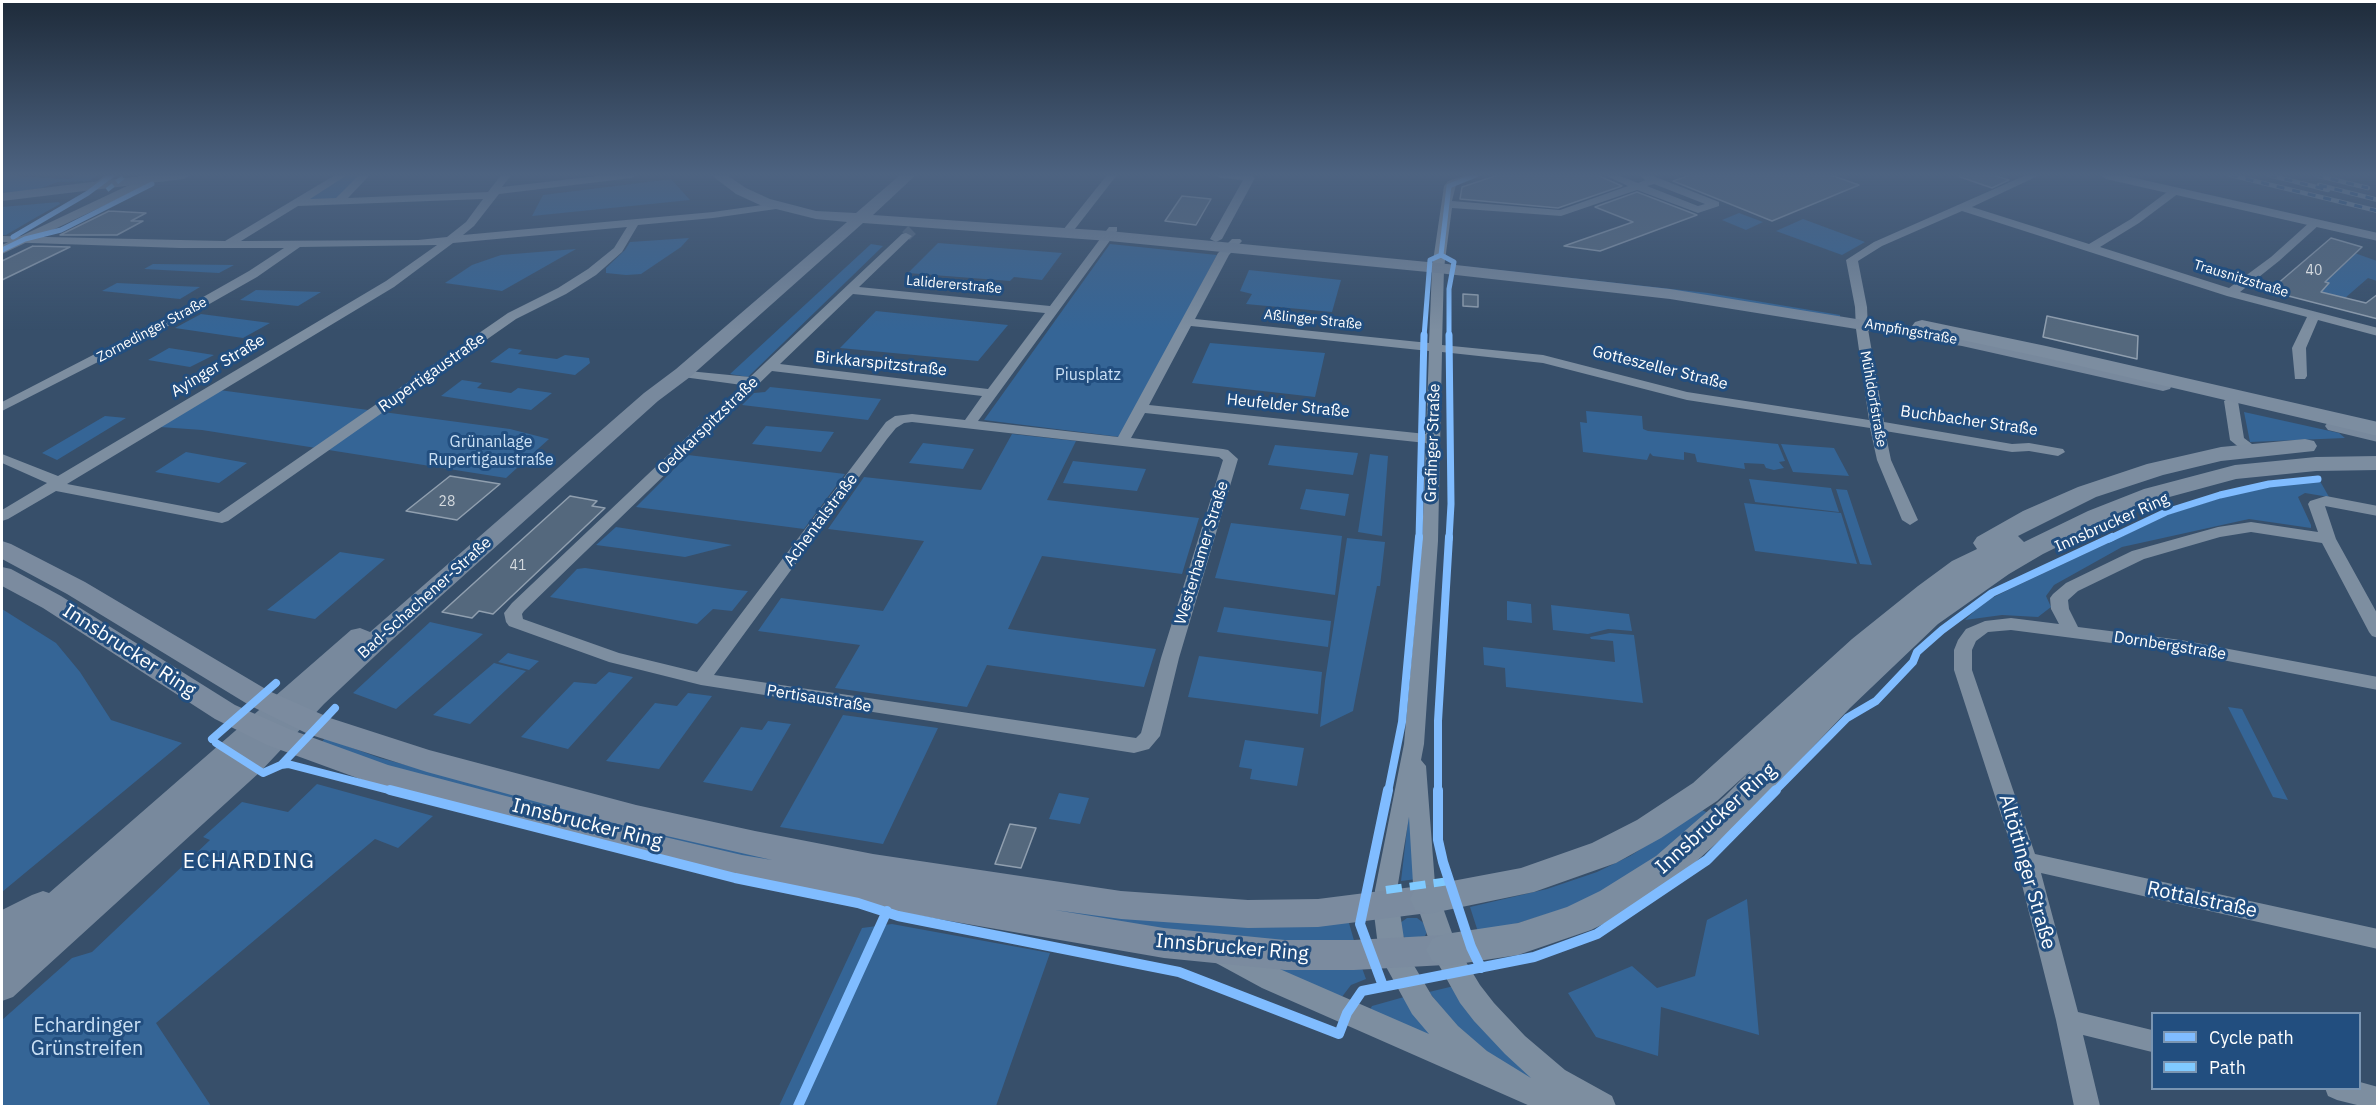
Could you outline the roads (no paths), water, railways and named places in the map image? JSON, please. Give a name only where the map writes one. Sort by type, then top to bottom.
[{"type":"highway","points":[[1922,326],[2046,352],[2378,429]]},
{"type":"highway","points":[[1966,578],[1985,544],[2032,517],[2086,492],[2156,469],[2221,454],[2244,445],[2378,444]]},
{"type":"highway","name":"Innsbrucker Ring","points":[[1428,899],[1521,882],[1604,853],[1649,829],[1705,792],[1761,743],[1862,646],[2063,516],[2169,474],[2254,458],[2378,454]]},
{"type":"highway","name":"Innsbrucker Ring","points":[[1445,950],[1518,939],[1550,930],[1613,902],[1668,866],[1737,805],[1839,700],[1928,617],[1966,578],[2097,517],[2176,487],[2235,472],[2277,467],[2378,463]]},
{"type":"highway","points":[[1966,578],[2192,495],[2247,481],[2293,474],[2378,471]]},
{"type":"main road","name":"Bad-Schachener-Straße","points":[[2,952],[76,886],[278,721],[840,227]]},
{"type":"main road","points":[[1015,227],[1069,229]]},
{"type":"main road","points":[[1036,227],[1069,229]]},
{"type":"main road","name":"Ampfingstraße","points":[[1069,229],[1227,242],[1439,265],[1922,326],[2046,345],[2378,422]]},
{"type":"main road","name":"Ampfingstraße","points":[[1862,320],[2001,348],[2378,436]]},
{"type":"main road","name":"Innsbrucker Ring","points":[[2,549],[76,588],[260,698],[278,721],[382,775],[635,843],[742,868],[1058,926],[1213,948],[1285,955],[1393,954],[1445,950]]},
{"type":"main road","name":"Innsbrucker Ring","points":[[2,574],[52,602],[225,712],[334,731],[427,760],[636,817],[755,844],[873,867],[1020,891],[1173,910],[1248,914],[1318,913],[1428,899]]},
{"type":"main road","name":"Bad-Schachener-Straße","points":[[2,987],[278,721]]},
{"type":"main road","points":[[2,924],[76,886]]},
{"type":"street","points":[[4,243],[31,227]]},
{"type":"street","points":[[25,239],[49,227]]},
{"type":"street","points":[[227,244],[256,227]]},
{"type":"street","name":"Ayinger Straße","points":[[2,516],[190,401],[390,284],[467,227]]},
{"type":"street","points":[[4,243],[25,239],[155,244],[449,241],[596,227]]},
{"type":"street","name":"Rupertigaustraße","points":[[59,482],[60,487],[222,518],[516,314],[562,291],[600,266],[627,238],[632,227]]},
{"type":"street","name":"Oedkarspitzstraße","points":[[513,617],[518,607],[909,233],[920,227]]},
{"type":"street","points":[[1111,232],[969,424],[1122,442],[1224,253],[1233,227]]},
{"type":"street","name":"Grafinger Straße","points":[[1393,954],[1386,890],[1414,744],[1430,541],[1439,265],[1444,227]]},
{"type":"street","name":"Mühldorfstraße","points":[[1910,520],[1884,460],[1876,425],[1862,320],[1851,264],[1854,257],[1917,227]]},
{"type":"street","name":"Trausnitzstraße","points":[[2023,227],[2231,293],[2378,332]]},
{"type":"street","points":[[2091,248],[2126,227]]},
{"type":"street","points":[[2231,293],[2275,259],[2311,227]]},
{"type":"street","points":[[2332,227],[2378,237]]},
{"type":"street","name":"Zornedinger Straße","points":[[2,407],[186,312],[253,274],[297,244]]},
{"type":"street","name":"Lalidererstraße","points":[[850,290],[1054,310]]},
{"type":"street","points":[[2300,376],[2300,348],[2314,316]]},
{"type":"street","name":"Aßlinger Straße","points":[[1186,322],[1436,347]]},
{"type":"street","name":"Gotteszeller Straße","points":[[1436,347],[1543,359],[1687,396],[1876,425]]},
{"type":"street","name":"Birkkarspitzstraße","points":[[769,368],[990,393]]},
{"type":"street","points":[[676,371],[754,382]]},
{"type":"street","points":[[2231,401],[2244,445]]},
{"type":"street","name":"Heufelder Straße","points":[[1139,408],[1433,439]]},
{"type":"street","name":"Achentalstraße","points":[[702,679],[891,425],[900,419],[912,418],[969,424]]},
{"type":"street","name":"Buchbacher Straße","points":[[1876,425],[2012,448],[2029,447],[2058,452]]},
{"type":"street","name":"Westerhamer Straße","points":[[1122,442],[1223,453],[1231,459],[1170,658],[1150,736],[1143,744],[1134,746]]},
{"type":"street","points":[[2,458],[59,482]]},
{"type":"street","points":[[2378,511],[2319,502],[2316,504],[2328,539],[2378,632]]},
{"type":"street","points":[[2071,631],[2060,609],[2059,598],[2091,577],[2138,555],[2218,532],[2251,526],[2328,539]]},
{"type":"street","name":"Pertisaustraße","points":[[513,617],[515,622],[522,626],[615,658],[702,679],[767,691],[1134,746]]},
{"type":"street","name":"Dornbergstraße","points":[[1967,640],[1972,633],[1996,625],[2011,624],[2181,646],[2378,684]]},
{"type":"street","name":"Altöttinger Straße","points":[[1967,640],[1963,650],[1963,670],[2027,861],[2068,1020],[2087,1107]]},
{"type":"street","name":"Grafinger Straße","points":[[1414,744],[1424,884],[1445,950],[1470,994],[1515,1045],[1555,1080],[1601,1107]]},
{"type":"street","name":"Rottalstraße","points":[[2027,861],[2378,939]]},
{"type":"street","points":[[1213,948],[1272,979],[1562,1107]]},
{"type":"street","points":[[1393,954],[1422,1005],[1448,1035],[1476,1061],[1512,1084]]},
{"type":"street","points":[[2068,1020],[2151,1041]]},
{"type":"street","points":[[2341,1090],[2378,1099]]},
{"type":"tunnel","points":[[906,236],[912,230]]},
{"type":"district","name":"ECHARDING","points":[[249,862]]},
{"type":"park label","name":"Piusplatz","points":[[1088,375]]},
{"type":"park label","name":"Grünanlage Rupertigaustraße","points":[[491,451]]},
{"type":"park label","name":"Echardinger Grünstreifen","points":[[87,1038]]}]
